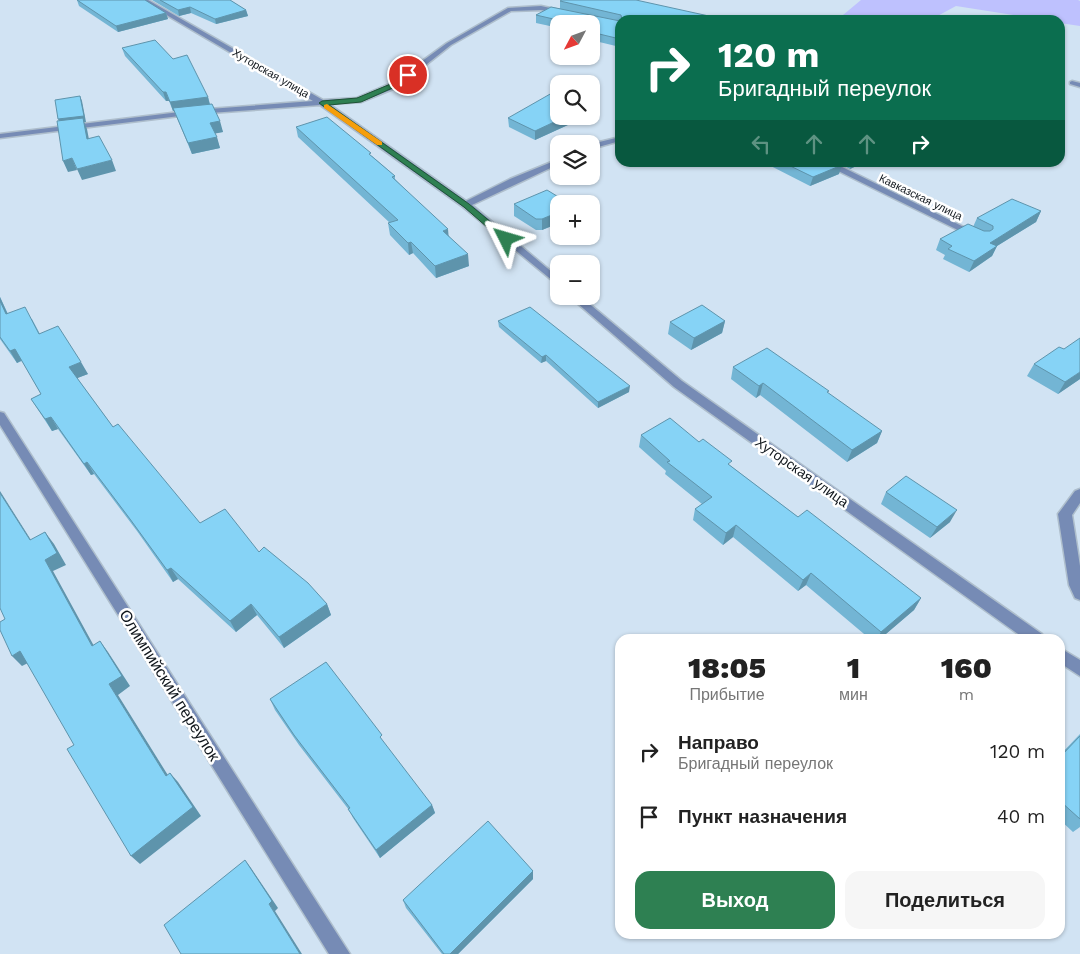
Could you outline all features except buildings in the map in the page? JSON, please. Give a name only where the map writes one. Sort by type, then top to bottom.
[{"type":"street","name":"Хуторская улица","points":[[144,0],[322,103],[466,205],[550,275]]},
{"type":"street","points":[[0,136],[196,112],[358,100],[395,85],[449,44],[510,9],[541,8],[567,13]]},
{"type":"street","points":[[600,145],[615,140]]},
{"type":"street","points":[[466,205],[513,180],[550,165]]},
{"type":"street","name":"Кавказская улица","points":[[834,167],[982,238]]},
{"type":"street","name":"Хуторская улица","points":[[585,305],[678,384],[1030,634]]},
{"type":"street","name":"Олимпийский переулок","points":[[0,416],[340,954]]},
{"type":"street","points":[[1080,494],[1065,514],[1076,585],[1080,594]]},
{"type":"street","points":[[1065,659],[1080,670]]},
{"type":"shaded area","points":[[861,0],[1080,1],[1080,26],[1065,24],[1065,15],[1013,15],[956,6],[939,15],[843,15]]},
{"type":"slow traffic","points":[[327,106],[379,143]]},
{"type":"route","points":[[408,75],[395,85],[358,100],[322,103],[466,205],[506,239]]}]
